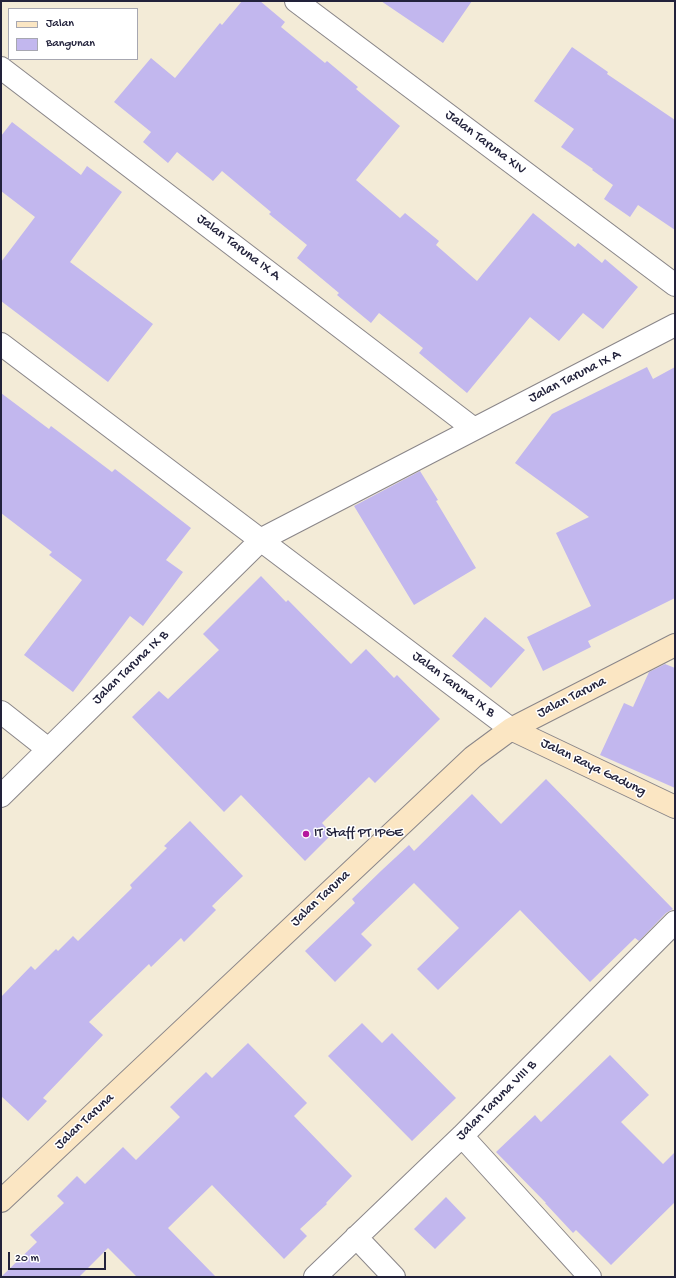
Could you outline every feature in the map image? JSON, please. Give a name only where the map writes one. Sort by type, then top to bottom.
[{"type":"street","name":"Jalan Taruna XIV","points":[[296,1],[675,285]]},
{"type":"street","name":"Jalan Taruna IX A","points":[[1,68],[474,429]]},
{"type":"street","name":"Jalan Taruna IX A","points":[[262,539],[675,325]]},
{"type":"street","name":"Jalan Taruna IX B","points":[[1,344],[262,539],[511,729]]},
{"type":"street","name":"Jalan Taruna IX B","points":[[1,796],[262,539]]},
{"type":"street","name":"Jalan Taruna","points":[[1,1201],[473,757],[511,729],[675,645]]},
{"type":"street","points":[[1,712],[48,749]]},
{"type":"street","name":"Jalan Raya Gadung","points":[[511,729],[675,807]]},
{"type":"street","name":"Jalan Taruna VIII B","points":[[314,1277],[462,1136],[675,922]]},
{"type":"street","points":[[462,1136],[590,1277]]},
{"type":"street","points":[[356,1237],[394,1277]]},
{"type":"building","points":[[242,1],[260,1],[285,22],[281,27],[325,63],[327,61],[358,87],[356,89],[400,126],[356,180],[400,218],[405,213],[439,241],[436,245],[477,281],[533,213],[575,247],[578,243],[602,263],[605,259],[638,287],[603,329],[583,313],[559,341],[530,317],[467,393],[419,353],[423,348],[379,313],[371,323],[337,295],[339,293],[297,258],[307,245],[269,214],[271,212],[222,171],[213,181],[177,152],[168,163],[143,142],[151,132],[114,102],[151,58],[175,78],[220,23],[222,25]]},
{"type":"building","points":[[381,1],[472,1],[443,43]]},
{"type":"building","points":[[572,47],[608,72],[607,74],[675,120],[675,230],[638,205],[630,217],[604,199],[613,185],[561,147],[574,129],[534,101]]},
{"type":"building","points":[[12,122],[81,175],[87,166],[122,192],[70,262],[153,324],[108,382],[1,301],[1,262],[35,217],[1,191],[1,136]]},
{"type":"building","points":[[647,367],[653,379],[675,367],[675,598],[588,641],[591,647],[543,671],[527,637],[591,606],[556,533],[589,517],[515,463],[552,414]]},
{"type":"building","points":[[1,393],[49,429],[51,426],[112,472],[115,469],[191,528],[166,560],[183,572],[143,626],[130,616],[73,692],[24,655],[82,580],[49,555],[52,552],[1,513]]},
{"type":"building","points":[[420,471],[476,568],[414,605],[354,506]]},
{"type":"building","points":[[261,576],[286,602],[288,600],[351,664],[366,649],[394,678],[397,675],[440,719],[375,783],[369,777],[322,823],[332,834],[305,861],[241,795],[224,812],[132,717],[159,691],[168,699],[219,650],[203,634]]},
{"type":"building","points":[[485,617],[525,650],[491,688],[452,656]]},
{"type":"building","points":[[665,664],[675,668],[675,788],[600,755],[624,703],[633,707],[649,672]]},
{"type":"building","points":[[546,779],[673,909],[666,913],[639,941],[635,938],[590,982],[520,910],[438,990],[417,969],[459,928],[414,883],[361,934],[372,945],[335,982],[305,951],[355,903],[352,899],[382,870],[409,845],[414,851],[472,794],[501,824]]},
{"type":"building","points":[[190,821],[243,876],[212,906],[216,910],[184,942],[181,938],[151,967],[149,964],[89,1022],[103,1035],[43,1098],[47,1101],[28,1121],[1,1096],[1,997],[31,966],[35,970],[56,949],[58,951],[73,936],[78,941],[132,888],[130,885],[167,848],[164,846]]},
{"type":"building","points":[[362,1023],[382,1043],[392,1033],[456,1098],[412,1141],[328,1056]]},
{"type":"building","points":[[248,1043],[307,1103],[294,1116],[352,1176],[326,1203],[327,1204],[300,1229],[307,1236],[284,1259],[212,1185],[168,1228],[216,1277],[137,1277],[108,1248],[79,1277],[1,1277],[37,1242],[30,1235],[64,1203],[57,1196],[77,1176],[85,1184],[123,1147],[136,1160],[180,1117],[170,1107],[206,1072],[212,1078]]},
{"type":"building","points":[[610,1055],[649,1095],[621,1122],[663,1164],[675,1152],[675,1202],[611,1265],[576,1230],[573,1233],[496,1152],[535,1115],[541,1122]]},
{"type":"building","points":[[446,1197],[466,1218],[435,1249],[414,1229]]},
{"type":"place","name":"IT Staff PT IPGE","points":[[306,834]]}]
